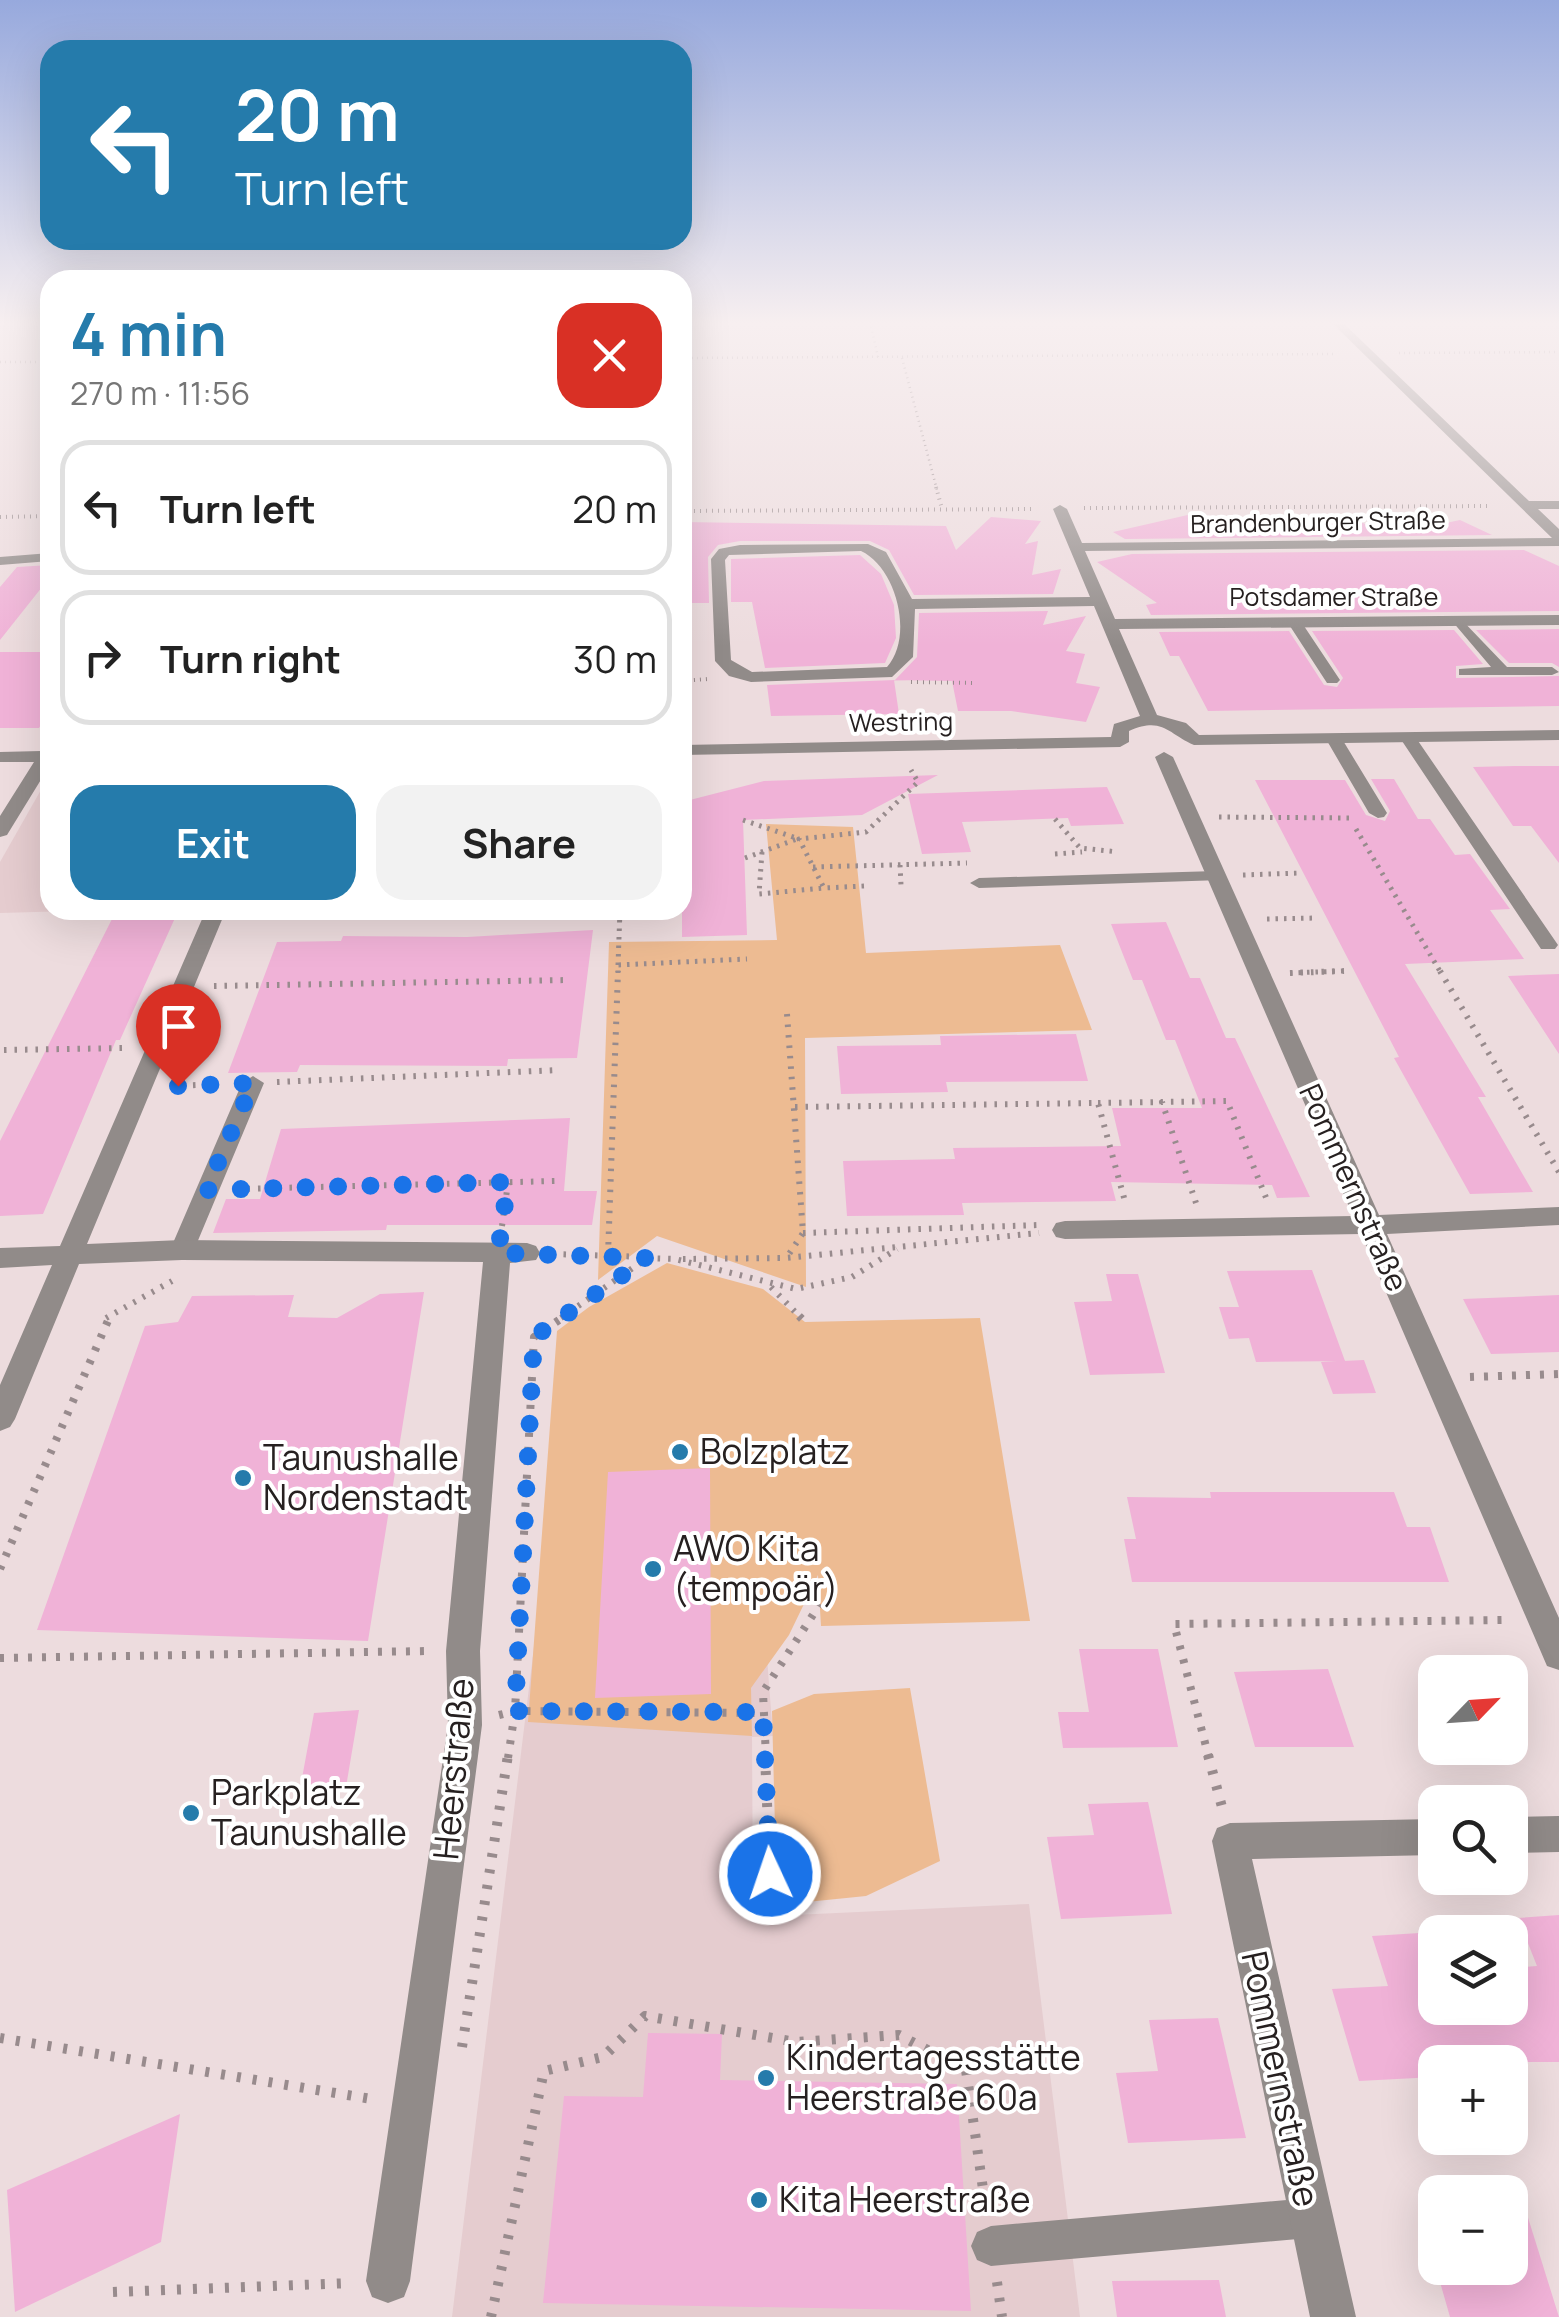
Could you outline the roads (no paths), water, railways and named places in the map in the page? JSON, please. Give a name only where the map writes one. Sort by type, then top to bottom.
[{"type":"street","points":[[1449,430],[1559,539]]},
{"type":"street","points":[[1528,506],[1559,505]]},
{"type":"street","points":[[1060,508],[1150,720]]},
{"type":"street","name":"Brandenburger Straße","points":[[1077,547],[1559,539]]},
{"type":"street","points":[[863,547],[881,555],[907,604],[905,657],[892,672],[760,678],[728,668],[723,661],[718,560],[731,550],[863,547]]},
{"type":"street","points":[[0,560],[40,558]]},
{"type":"street","points":[[907,604],[1099,601]]},
{"type":"street","name":"Potsdamer Straße","points":[[1109,624],[1559,620]]},
{"type":"street","points":[[1120,742],[1120,728],[1150,720],[1179,726],[1194,740],[1559,735]]},
{"type":"street","points":[[1164,757],[1188,750],[1194,740]]},
{"type":"street","name":"Westring","points":[[692,750],[1120,742],[1142,754],[1164,757]]},
{"type":"street","points":[[0,757],[40,755]]},
{"type":"street","name":"Pommernstraße","points":[[1164,757],[1559,1655]]},
{"type":"street","points":[[0,832],[40,768]]},
{"type":"street","points":[[0,1419],[211,920]]},
{"type":"street","points":[[1065,1230],[1370,1225],[1559,1216]]},
{"type":"street","points":[[0,1258],[182,1250]]},
{"type":"street","name":"Heerstraße","points":[[182,1250],[512,1253],[463,1651],[464,1725],[388,2281]]},
{"type":"street","points":[[1528,1835],[1559,1834]]},
{"type":"street","name":"Pommernstraße","points":[[1333,2317],[1230,1840],[1418,1836]]},
{"type":"lane","points":[[1459,621],[1504,672]]},
{"type":"lane","points":[[1294,623],[1332,680]]},
{"type":"lane","points":[[1464,672],[1552,671]]},
{"type":"lane","points":[[1408,738],[1548,944]]},
{"type":"lane","points":[[1334,740],[1378,813]]},
{"type":"lane","points":[[979,883],[1216,876]]},
{"type":"lane","points":[[182,1250],[253,1083]]},
{"type":"lane","points":[[991,2246],[1310,2218]]},
{"type":"place","name":"Bolzplatz","points":[[680,1452]]},
{"type":"place","name":"Taunushalle Nordenstadt","points":[[243,1478]]},
{"type":"place","name":"AWO Kita (tempoär)","points":[[653,1569]]},
{"type":"place","name":"Parkplatz Taunushalle","points":[[191,1813]]},
{"type":"place","name":"Kindertagesstätte Heerstraße 60a","points":[[766,2078]]},
{"type":"place","name":"Kita Heerstraße","points":[[759,2200]]}]
